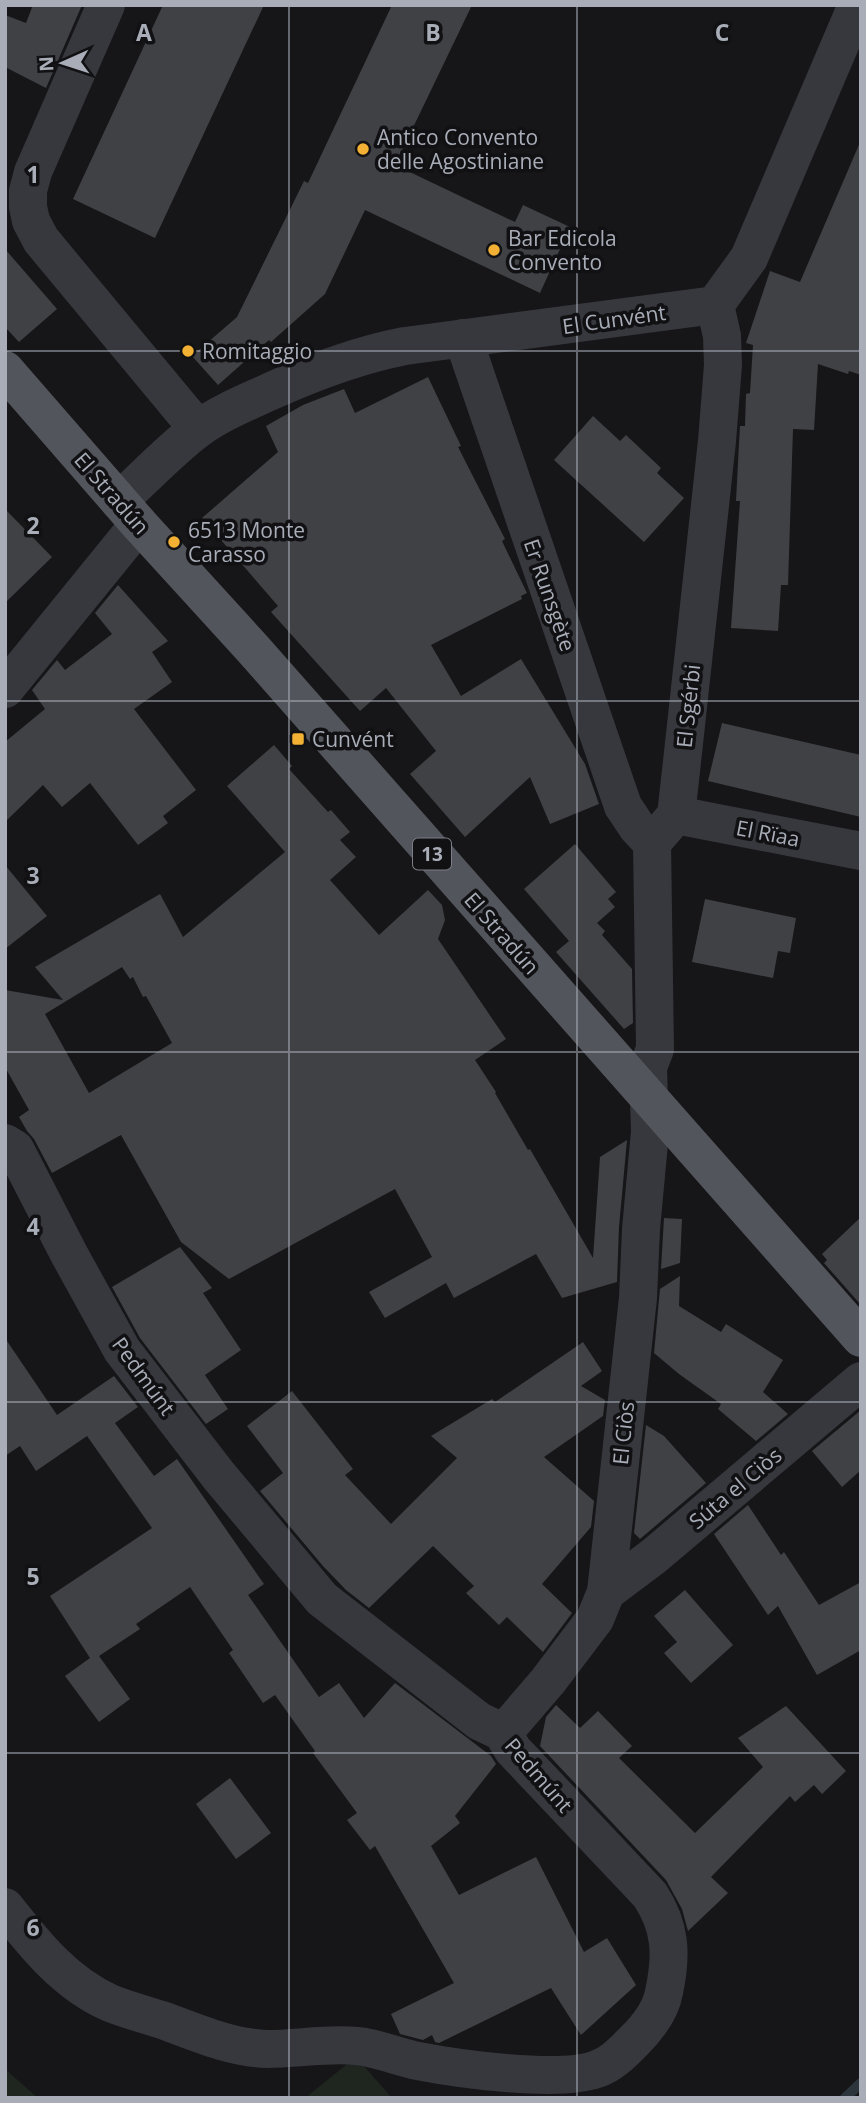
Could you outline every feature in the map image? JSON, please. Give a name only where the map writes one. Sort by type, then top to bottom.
[{"type":"main road","name":"El Stradún","points":[[5,370],[861,1338]]},
{"type":"street","points":[[106,5],[33,172],[28,191],[31,222],[41,240],[71,278],[198,429]]},
{"type":"street","points":[[715,304],[749,258],[858,7]]},
{"type":"street","name":"El Cunvént","points":[[5,689],[129,513],[198,429],[230,409],[306,375],[374,352],[715,304]]},
{"type":"street","name":"El Sgérbi","points":[[676,815],[722,377],[722,336],[715,304]]},
{"type":"street","name":"Er Runsgète","points":[[463,338],[623,807],[652,844]]},
{"type":"street","points":[[649,1099],[648,1067],[654,1049],[652,844],[676,815]]},
{"type":"street","name":"El Rïaa","points":[[676,815],[861,851]]},
{"type":"street","name":"El Ciòs","points":[[502,1732],[548,1681],[595,1619],[606,1592],[638,1298],[650,1132],[649,1099]]},
{"type":"street","name":"Pedmúnt","points":[[5,1143],[15,1149],[122,1350],[219,1476],[322,1599],[479,1721],[502,1732],[513,1749],[650,1895],[666,1927],[668,1975],[663,1998],[639,2036],[606,2066],[583,2073],[520,2074],[441,2065],[356,2046],[265,2049],[215,2039],[110,2003],[73,1981],[40,1950],[5,1908]]},
{"type":"street","name":"Súta el Ciòs","points":[[606,1592],[654,1556],[861,1381]]},
{"type":"shaded area","points":[[356,2057],[392,2098],[307,2098],[310,2094]]},
{"type":"shaded area","points":[[5,2069],[38,2098],[5,2098]]},
{"type":"building","points":[[33,5],[82,5],[46,88],[5,67],[5,15],[26,23]]},
{"type":"building","points":[[163,5],[264,5],[155,238],[73,199]]},
{"type":"building","name":"Antico Convento delle Agostiniane","points":[[392,5],[472,5],[395,165],[515,222],[523,205],[570,227],[540,293],[365,210],[325,294],[218,385],[192,356],[237,317],[304,181],[308,183]]},
{"type":"building","points":[[861,140],[861,375],[849,371],[848,374],[818,364],[814,430],[793,429],[788,585],[781,585],[778,631],[731,628],[740,501],[736,501],[740,426],[745,426],[746,394],[750,393],[753,345],[746,343],[770,271],[800,282]]},
{"type":"building","points":[[5,249],[57,309],[19,342],[5,327]]},
{"type":"building","points":[[428,377],[461,446],[458,447],[505,539],[502,541],[527,593],[521,596],[522,599],[431,645],[461,696],[521,659],[585,764],[599,804],[550,824],[530,777],[465,837],[410,774],[436,751],[386,688],[360,711],[271,612],[278,606],[202,518],[278,452],[266,426],[303,405],[344,389],[355,413]]},
{"type":"building","points":[[593,416],[620,441],[626,435],[661,468],[657,473],[684,498],[644,542],[554,460]]},
{"type":"building","points":[[5,509],[52,557],[5,603]]},
{"type":"building","points":[[118,585],[168,641],[152,652],[172,682],[134,709],[196,790],[163,816],[168,823],[138,845],[90,783],[62,807],[43,785],[5,822],[5,742],[45,709],[32,690],[57,660],[65,670],[112,634],[95,613]]},
{"type":"building","points":[[722,723],[861,755],[861,817],[708,781]]},
{"type":"building","points":[[274,745],[292,766],[289,769],[350,832],[340,840],[356,857],[330,880],[379,935],[428,890],[442,905],[445,920],[438,939],[506,1039],[475,1060],[593,1258],[600,1157],[627,1140],[617,1282],[562,1298],[536,1254],[454,1298],[446,1283],[385,1318],[369,1292],[432,1257],[395,1189],[229,1279],[181,1242],[121,1135],[52,1173],[19,1117],[29,1110],[5,1067],[5,990],[63,1000],[35,967],[160,894],[183,937],[285,852],[227,786]],"holes":[[[122,967],[130,979],[133,977],[143,997],[146,996],[172,1043],[89,1093],[45,1014]]]},
{"type":"building","points":[[575,844],[616,892],[608,899],[615,907],[597,923],[605,931],[602,935],[632,969],[633,1023],[624,1029],[556,952],[569,941],[524,889]]},
{"type":"building","points":[[5,865],[47,916],[5,949]]},
{"type":"building","points":[[705,899],[796,918],[790,953],[778,951],[773,978],[692,962]]},
{"type":"building","points":[[861,1217],[861,1305],[824,1263],[827,1260],[822,1254]]},
{"type":"building","points":[[664,1218],[682,1219],[680,1263],[661,1269]]},
{"type":"building","points":[[180,1247],[212,1288],[203,1293],[241,1350],[205,1375],[228,1409],[206,1424],[140,1338],[112,1287]]},
{"type":"building","points":[[680,1276],[679,1306],[721,1332],[726,1324],[783,1360],[763,1392],[788,1414],[756,1441],[718,1409],[721,1404],[654,1353],[660,1289]]},
{"type":"building","points":[[5,1338],[57,1415],[114,1376],[138,1407],[115,1423],[154,1476],[177,1459],[264,1584],[248,1595],[319,1697],[339,1683],[364,1718],[395,1683],[491,1756],[496,1764],[455,1816],[460,1823],[431,1846],[459,1895],[536,1857],[584,1952],[607,1938],[636,1985],[581,2035],[551,1988],[439,2043],[435,2042],[432,2035],[423,2040],[400,2034],[391,2014],[454,1983],[375,1846],[370,1850],[347,1820],[357,1813],[275,1695],[263,1703],[229,1653],[233,1650],[190,1587],[136,1624],[140,1629],[99,1656],[130,1699],[99,1722],[65,1676],[90,1658],[50,1596],[152,1528],[87,1436],[36,1471],[20,1446],[5,1456]]},
{"type":"building","points":[[583,1342],[602,1371],[581,1386],[605,1400],[603,1416],[544,1457],[594,1501],[591,1527],[542,1584],[572,1613],[543,1652],[507,1617],[499,1625],[466,1593],[474,1586],[433,1546],[369,1608],[346,1590],[323,1566],[260,1491],[283,1473],[247,1426],[292,1391],[353,1469],[345,1475],[391,1524],[457,1458],[431,1436],[492,1399],[495,1402]]},
{"type":"building","points":[[861,1410],[861,1470],[842,1487],[812,1451]]},
{"type":"building","points":[[646,1425],[664,1436],[706,1483],[640,1539],[634,1533]]},
{"type":"building","points":[[748,1505],[781,1555],[784,1552],[819,1605],[861,1582],[861,1650],[817,1675],[778,1606],[768,1615],[714,1534]]},
{"type":"building","points":[[685,1590],[733,1645],[691,1683],[664,1653],[677,1642],[654,1616]]},
{"type":"building","points":[[556,1705],[580,1728],[598,1711],[632,1746],[619,1758],[695,1833],[763,1767],[738,1738],[786,1706],[846,1771],[822,1794],[814,1785],[795,1802],[790,1796],[711,1877],[728,1893],[688,1931],[682,1909],[666,1880],[540,1746],[546,1717]]},
{"type":"building","points":[[230,1778],[271,1833],[236,1859],[196,1804]]},
{"type":"waterway","points":[[845,2098],[861,2083]]},
{"type":"place","name":"Antico Convento delle Agostiniane","points":[[363,149]]},
{"type":"place","name":"Bar Edicola Convento","points":[[494,250]]},
{"type":"place","name":"Romitaggio","points":[[188,351]]},
{"type":"place","name":"6513 Monte Carasso","points":[[174,542]]},
{"type":"place","name":"Cunvént","points":[[298,739]]}]
